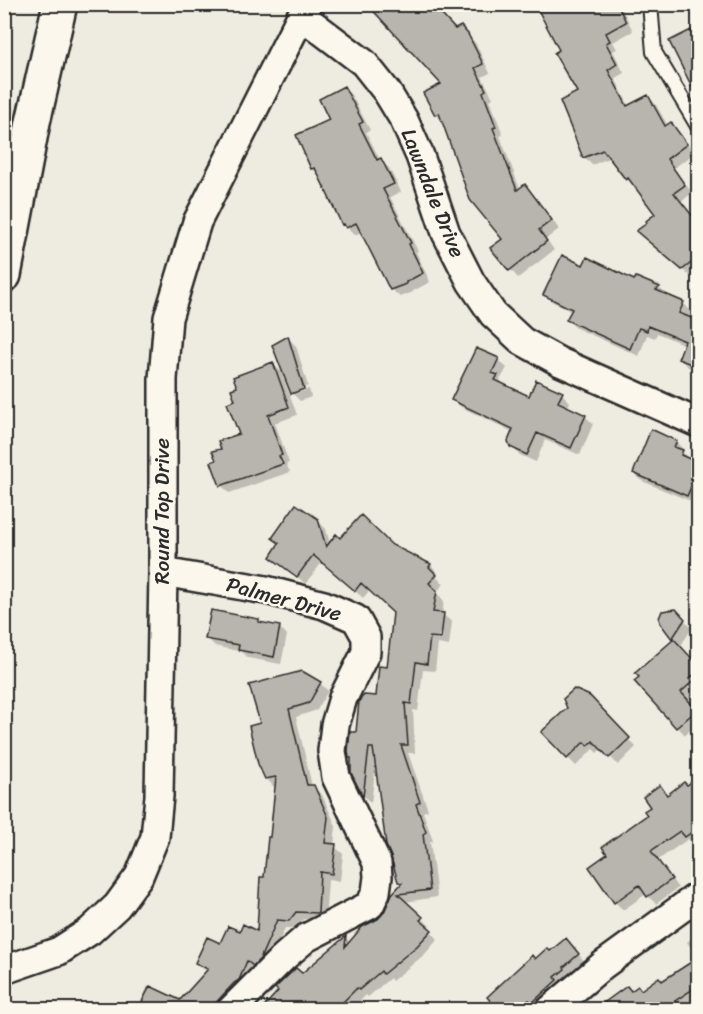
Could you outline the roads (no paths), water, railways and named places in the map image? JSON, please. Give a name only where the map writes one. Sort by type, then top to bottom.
[{"type":"highway","points":[[4,275],[33,122],[60,4]]},
{"type":"street","name":"Lawndale Drive","points":[[304,10],[364,63],[387,92],[404,120],[420,156],[446,233],[471,282],[493,314],[522,341],[560,362],[699,423]]},
{"type":"street","name":"Round Top Drive","points":[[4,970],[59,951],[90,932],[117,906],[139,876],[154,837],[159,796],[163,572],[162,379],[168,318],[197,222],[304,10]]},
{"type":"street","name":"Palmer Drive","points":[[163,572],[266,590],[324,605],[356,619],[366,637],[366,652],[344,698],[335,724],[332,751],[336,777],[377,863],[376,892],[370,905],[306,938],[275,964],[231,1010]]},
{"type":"street","points":[[550,1010],[603,965],[699,896]]},
{"type":"lane","points":[[650,4],[654,52],[699,126]]}]
